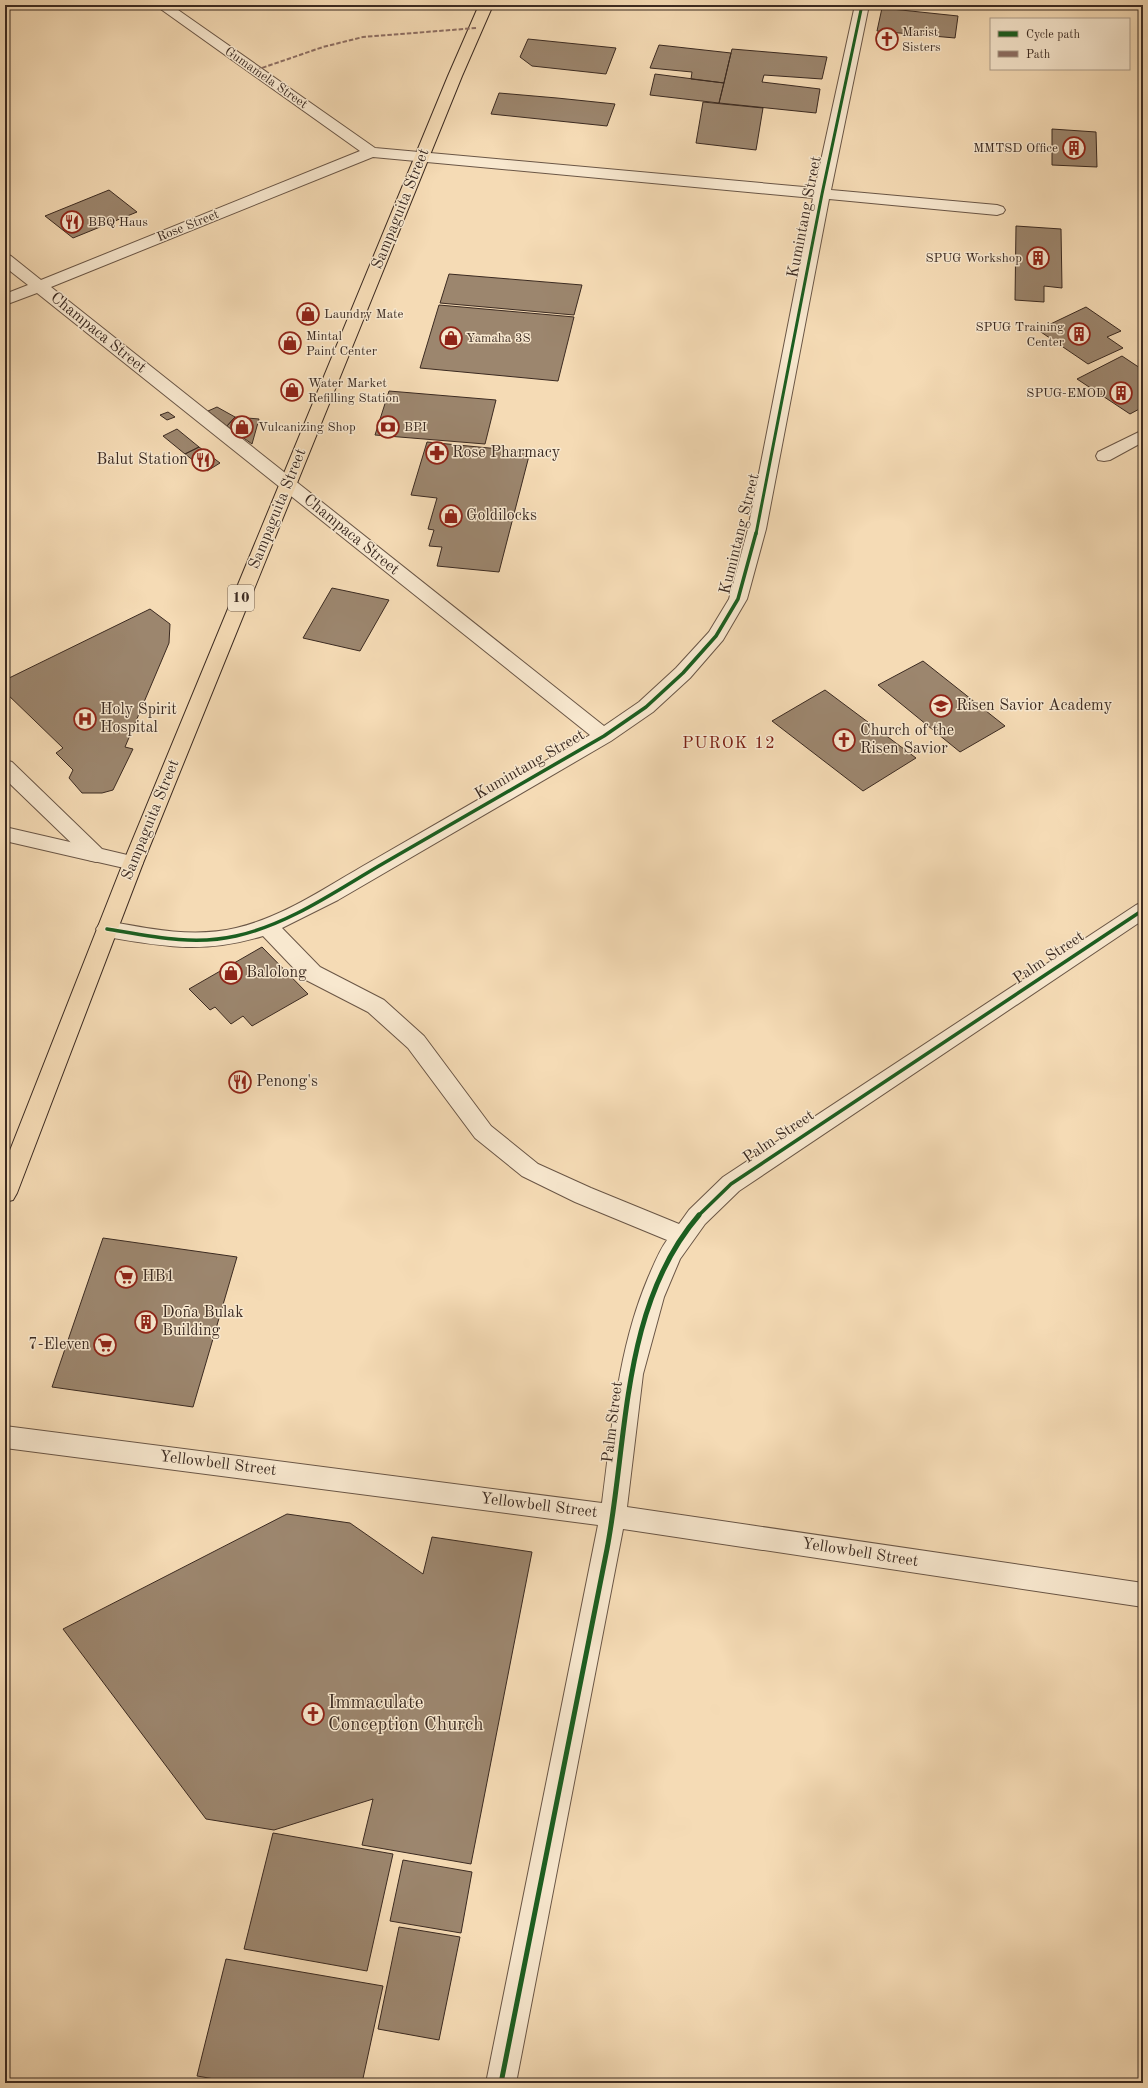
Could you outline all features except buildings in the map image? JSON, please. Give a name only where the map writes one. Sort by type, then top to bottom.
[{"type":"highway","name":"Sampaguita Street","points":[[5,1193],[133,863],[422,156],[486,5]]},
{"type":"street","name":"Gumamela Street","points":[[162,5],[371,152]]},
{"type":"street","name":"Kumintang Street","points":[[107,929],[162,938],[198,940],[235,937],[268,926],[341,888],[604,736],[646,707],[683,673],[716,636],[738,599],[757,529],[822,194],[862,5]]},
{"type":"street","points":[[371,152],[998,210]]},
{"type":"street","name":"Rose Street","points":[[5,300],[371,152]]},
{"type":"street","name":"Champaca Street","points":[[5,259],[604,736]]},
{"type":"street","points":[[5,767],[96,855]]},
{"type":"street","points":[[5,834],[133,863]]},
{"type":"street","name":"Palm Street","points":[[501,2083],[613,1516],[631,1374],[652,1297],[670,1254],[697,1217],[731,1184],[1143,910]]},
{"type":"street","points":[[268,926],[312,973],[376,1006],[416,1042],[483,1132],[530,1170],[583,1195],[683,1236]]},
{"type":"street","name":"Yellowbell Street","points":[[5,1437],[613,1516],[1143,1595]]},
{"type":"lane","points":[[1104,456],[1143,435]]},
{"type":"marked path","points":[[256,70],[323,47],[363,37],[405,32],[476,28]]},
{"type":"cycle path","points":[[107,929],[171,939],[220,939],[256,930],[294,914],[330,895],[604,736],[646,707],[683,673],[716,636],[738,599],[757,529],[822,194],[862,5]]},
{"type":"cycle path","points":[[501,2083],[613,1516],[631,1374],[652,1297],[670,1254],[697,1217],[731,1184],[1143,910]]},
{"type":"place","name":"Marist Sisters","points":[[887,39]]},
{"type":"place","name":"MMTSD Office","points":[[1074,148]]},
{"type":"place","name":"BBQ Haus","points":[[72,222]]},
{"type":"place","name":"SPUG Workshop","points":[[1038,258]]},
{"type":"place","name":"Laundry Mate","points":[[308,314]]},
{"type":"place","name":"SPUG Training Center","points":[[1079,334]]},
{"type":"place","name":"Yamaha 3S","points":[[451,338]]},
{"type":"place","name":"Mintal Paint Center","points":[[290,343]]},
{"type":"place","name":"Water Market Refilling Station","points":[[292,390]]},
{"type":"place","name":"SPUG-EMOD","points":[[1121,393]]},
{"type":"place","name":"Vulcanizing Shop","points":[[242,427]]},
{"type":"place","name":"BPI","points":[[388,427]]},
{"type":"place","name":"Rose Pharmacy","points":[[437,453]]},
{"type":"place","name":"Balut Station","points":[[203,460]]},
{"type":"place","name":"Goldilocks","points":[[451,516]]},
{"type":"place","name":"Risen Savior Academy","points":[[941,706]]},
{"type":"place","name":"Holy Spirit Hospital","points":[[85,719]]},
{"type":"place","name":"Church of the Risen Savior","points":[[844,740]]},
{"type":"place","name":"Balolong","points":[[231,973]]},
{"type":"place","name":"Penong's","points":[[240,1082]]},
{"type":"place","name":"HB1","points":[[126,1277]]},
{"type":"place","name":"Doña Bulak Building","points":[[146,1322]]},
{"type":"place","name":"7-Eleven","points":[[105,1345]]},
{"type":"place","name":"Immaculate Conception Church","points":[[313,1714]]},
{"type":"district","name":"PUROK 12","points":[[729,743]]}]
